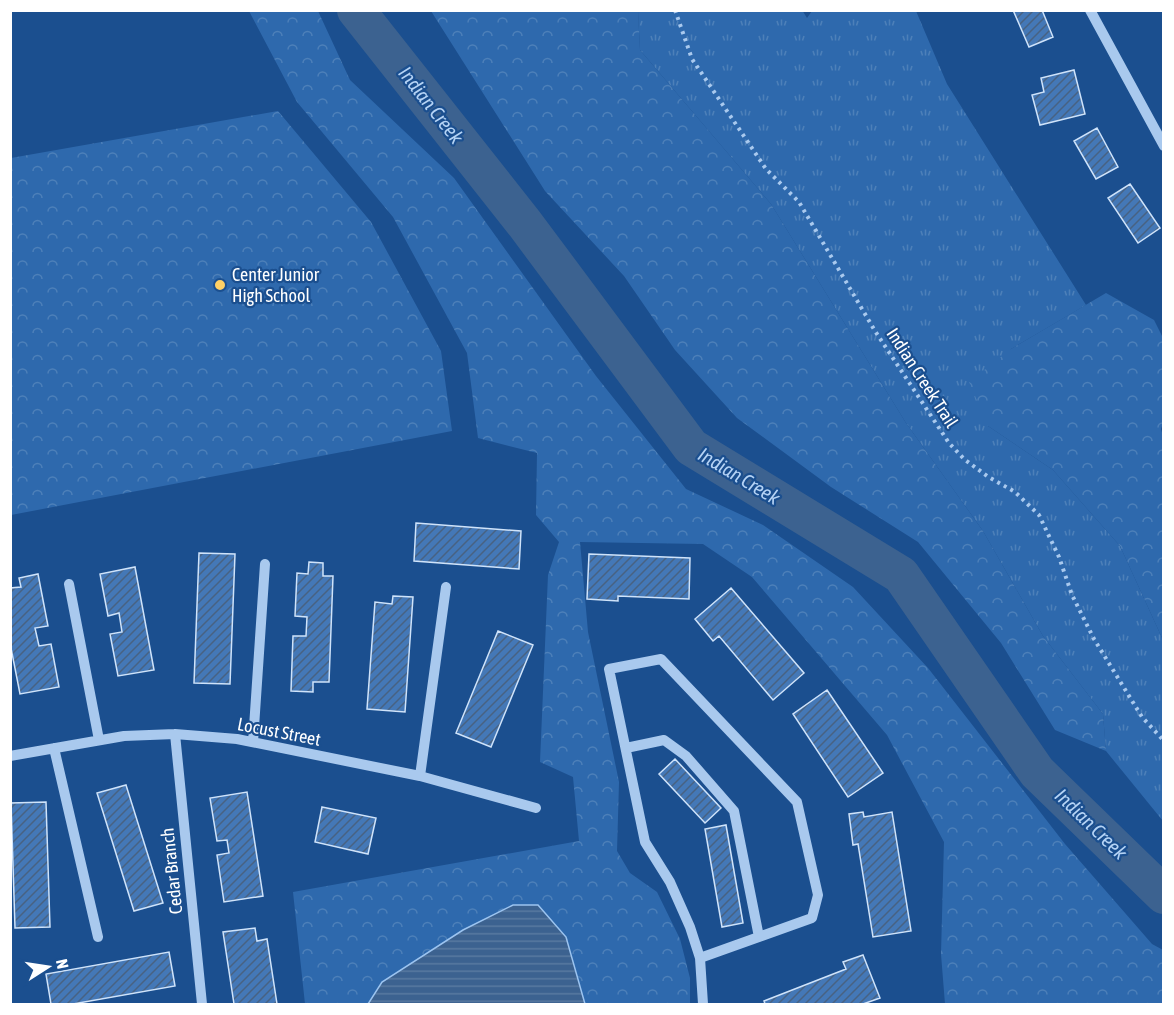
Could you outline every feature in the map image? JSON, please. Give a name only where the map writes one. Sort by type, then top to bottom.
[{"type":"street","points":[[1090,10],[1164,146]]},
{"type":"street","points":[[253,742],[265,564]]},
{"type":"street","points":[[69,584],[99,740]]},
{"type":"street","points":[[420,776],[446,587]]},
{"type":"street","points":[[700,958],[812,918],[819,895],[797,802],[661,659],[609,669],[645,842],[674,891],[690,927],[700,958],[703,1005]]},
{"type":"street","name":"Locust Street","points":[[10,756],[124,736],[175,734],[237,739],[420,776],[536,808]]},
{"type":"street","name":"Cedar Branch","points":[[175,734],[202,1005]]},
{"type":"street","points":[[626,748],[664,740],[686,756],[734,811],[759,937]]},
{"type":"street","points":[[54,748],[98,937]]},
{"type":"path","name":"Indian Creek Trail","points":[[675,10],[692,59],[766,169],[799,202],[875,331],[949,443],[964,459],[1015,492],[1039,515],[1059,557],[1072,595],[1094,639],[1142,717],[1164,741]]},
{"type":"green space","points":[[802,10],[807,18],[812,11],[916,11],[947,84],[1086,305],[1011,349],[988,426],[1053,470],[1120,546],[1163,640],[1163,821],[1106,751],[1103,714],[1043,636],[983,531],[906,423],[771,204],[640,50],[638,11]]},
{"type":"green space","points":[[249,11],[318,11],[350,80],[454,178],[596,376],[686,489],[763,525],[853,587],[928,668],[1065,844],[1152,944],[1163,950],[1163,1004],[945,1004],[941,954],[944,842],[887,735],[752,577],[703,544],[580,542],[588,632],[619,782],[617,851],[630,873],[657,892],[680,939],[690,978],[690,1004],[585,1004],[566,937],[538,905],[513,905],[382,982],[368,1004],[305,1004],[293,892],[579,841],[573,777],[540,762],[548,575],[559,542],[536,515],[537,453],[478,438],[467,353],[393,217],[297,102]]},
{"type":"green space","points":[[431,11],[638,11],[640,50],[771,204],[906,423],[983,531],[1043,636],[1103,714],[1106,751],[1055,730],[1001,643],[918,542],[831,487],[737,418],[675,350],[624,276],[545,191]]},
{"type":"green space","name":"Center Junior High School","points":[[278,111],[371,222],[441,351],[452,431],[11,515],[11,158]]},
{"type":"green space","points":[[1106,293],[1154,320],[1163,338],[1164,420],[1161,429],[1164,440],[1163,640],[1120,546],[1053,470],[988,426],[969,382],[1011,349]]},
{"type":"shaded area","points":[[513,905],[538,905],[566,937],[585,1004],[368,1004],[382,982],[463,930]]},
{"type":"building","points":[[1013,10],[1042,10],[1053,37],[1029,47]]},
{"type":"building","points":[[1074,70],[1085,114],[1040,125],[1032,95],[1044,92],[1041,78]]},
{"type":"building","points":[[1097,128],[1118,167],[1096,179],[1074,141]]},
{"type":"building","points":[[1130,184],[1160,228],[1138,243],[1108,198]]},
{"type":"building","points":[[416,523],[521,531],[519,569],[414,561]]},
{"type":"building","points":[[199,553],[235,554],[230,684],[194,683]]},
{"type":"building","points":[[589,554],[690,558],[689,599],[618,596],[618,601],[587,599]]},
{"type":"building","points":[[309,562],[323,563],[323,576],[333,576],[329,682],[313,682],[313,692],[291,691],[293,636],[306,636],[307,617],[295,616],[297,573],[308,574]]},
{"type":"building","points":[[135,567],[154,670],[118,676],[110,634],[122,632],[119,613],[108,616],[100,574]]},
{"type":"building","points":[[38,574],[48,626],[35,628],[39,646],[51,644],[59,687],[20,694],[10,643],[10,588],[21,587],[19,578]]},
{"type":"building","points":[[731,588],[804,673],[773,700],[719,636],[713,641],[695,619]]},
{"type":"building","points":[[393,596],[413,597],[405,712],[367,709],[375,602],[392,604]]},
{"type":"building","points":[[498,631],[533,645],[491,747],[456,733]]},
{"type":"building","points":[[827,690],[883,773],[848,797],[793,714]]},
{"type":"building","points":[[675,759],[721,808],[705,823],[659,774]]},
{"type":"building","points":[[126,785],[163,903],[134,911],[97,793]]},
{"type":"building","points":[[247,792],[263,896],[224,902],[217,855],[229,853],[227,840],[217,841],[210,798]]},
{"type":"building","points":[[46,802],[50,927],[15,928],[11,803]]},
{"type":"building","points":[[322,807],[376,818],[368,854],[315,842]]},
{"type":"building","points":[[863,812],[864,817],[892,812],[911,931],[873,937],[858,844],[853,845],[849,814]]},
{"type":"building","points":[[726,825],[743,923],[722,927],[705,829]]},
{"type":"building","points":[[255,928],[257,941],[267,939],[277,1004],[234,1004],[223,932]]},
{"type":"building","points":[[169,952],[175,986],[73,1004],[51,1004],[46,974]]},
{"type":"building","points":[[863,955],[880,998],[863,1004],[765,1004],[764,1001],[846,969],[843,962]]},
{"type":"waterway","name":"Indian Creek","points":[[356,10],[525,224],[691,447],[901,575],[1037,772],[1164,895]]},
{"type":"place","name":"Center Junior High School","points":[[220,285]]}]
